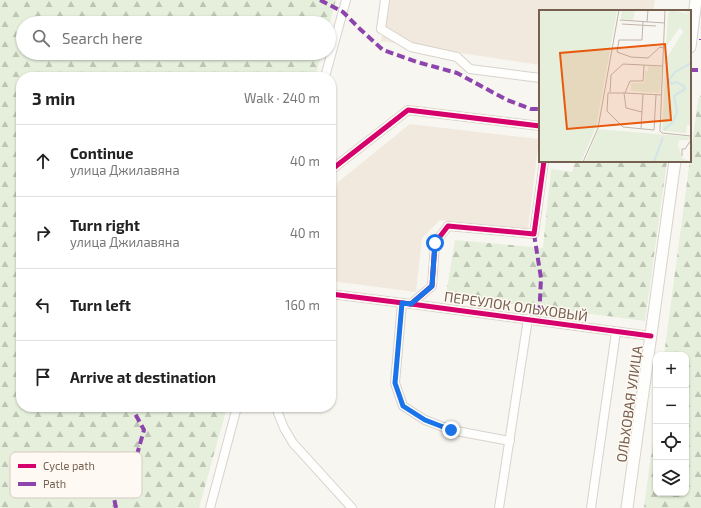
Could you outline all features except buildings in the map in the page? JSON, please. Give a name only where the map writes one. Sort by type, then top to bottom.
[{"type":"main road","points":[[691,24],[696,0]]},
{"type":"main road","name":"ОЛЬХОВАЯ УЛИЦА","points":[[627,508],[675,162]]},
{"type":"street","points":[[336,37],[346,0]]},
{"type":"street","points":[[385,0],[381,29],[411,47],[457,57],[470,69],[539,78]]},
{"type":"street","points":[[326,72],[330,60]]},
{"type":"street","points":[[336,166],[408,110],[539,126]]},
{"type":"street","points":[[411,304],[432,286],[435,243],[448,226],[534,234],[544,162]]},
{"type":"street","name":"ПЕРЕУЛОК ОЛЬХОВЫЙ","points":[[336,295],[651,336]]},
{"type":"street","points":[[402,303],[395,383],[403,406],[425,420],[451,430],[510,441]]},
{"type":"street","points":[[499,508],[528,320]]},
{"type":"street","points":[[591,508],[616,332]]},
{"type":"street","points":[[210,508],[236,412]]},
{"type":"street","points":[[278,412],[284,428],[293,443],[352,508]]},
{"type":"shaded area","points":[[387,0],[655,0],[653,10],[539,10],[539,65],[381,41]]},
{"type":"shaded area","points":[[410,124],[539,139],[528,229],[440,220],[422,238],[416,292],[336,282],[337,183]]},
{"type":"green space","points":[[0,0],[336,0],[332,16],[16,16],[16,60],[320,60],[316,72],[16,72],[16,412],[226,412],[199,508],[0,508]]},
{"type":"green space","points":[[701,95],[701,508],[644,508],[653,440],[653,496],[689,496],[689,352],[664,352],[690,162],[691,162],[698,100]]},
{"type":"green space","points":[[575,162],[667,162],[645,321],[446,295],[455,240],[543,248],[551,169],[572,172]]},
{"type":"marked path","points":[[320,0],[343,12],[383,50],[417,62],[457,73],[507,100],[531,109],[539,109]]},
{"type":"marked path","points":[[691,70],[701,70]]},
{"type":"marked path","points":[[534,234],[541,278],[539,321]]},
{"type":"marked path","points":[[134,412],[144,430],[138,452]]},
{"type":"marked path","points":[[114,498],[116,508]]},
{"type":"cycle path","points":[[336,166],[408,110],[539,126]]},
{"type":"cycle path","points":[[411,304],[432,286],[435,243],[448,226],[534,234],[544,162]]},
{"type":"cycle path","points":[[336,295],[651,336]]},
{"type":"route","points":[[435,243],[432,286],[411,304],[402,303],[395,383],[403,406],[425,420],[451,430]]}]
